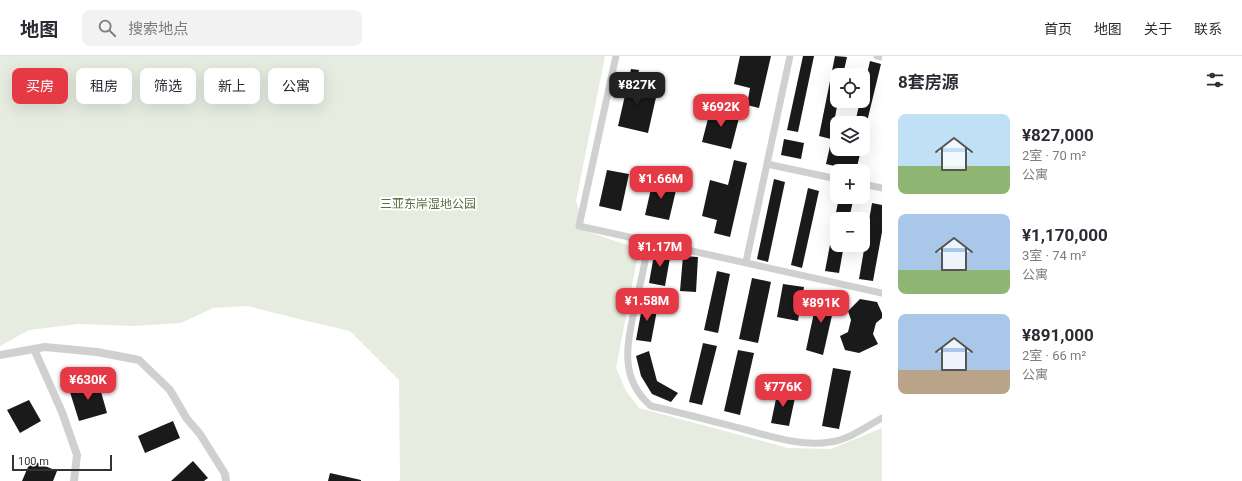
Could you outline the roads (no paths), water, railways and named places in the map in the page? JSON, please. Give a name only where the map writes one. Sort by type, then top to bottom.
[{"type":"street","points":[[616,56],[579,226],[882,293]]},
{"type":"street","points":[[746,262],[790,56]]},
{"type":"street","points":[[877,56],[882,57]]},
{"type":"street","points":[[767,164],[830,178]]},
{"type":"street","points":[[870,185],[882,188]]},
{"type":"street","points":[[649,242],[628,342],[628,360],[634,383],[642,397],[651,406],[767,435],[816,444],[832,442],[850,436],[882,418]]},
{"type":"street","points":[[0,356],[45,348],[97,352],[139,360],[170,390],[187,419],[200,434],[225,474],[226,481]]},
{"type":"street","points":[[34,349],[62,412],[77,455],[74,481]]},
{"type":"park label","name":"三亚东岸湿地公园","points":[[428,204]]}]
